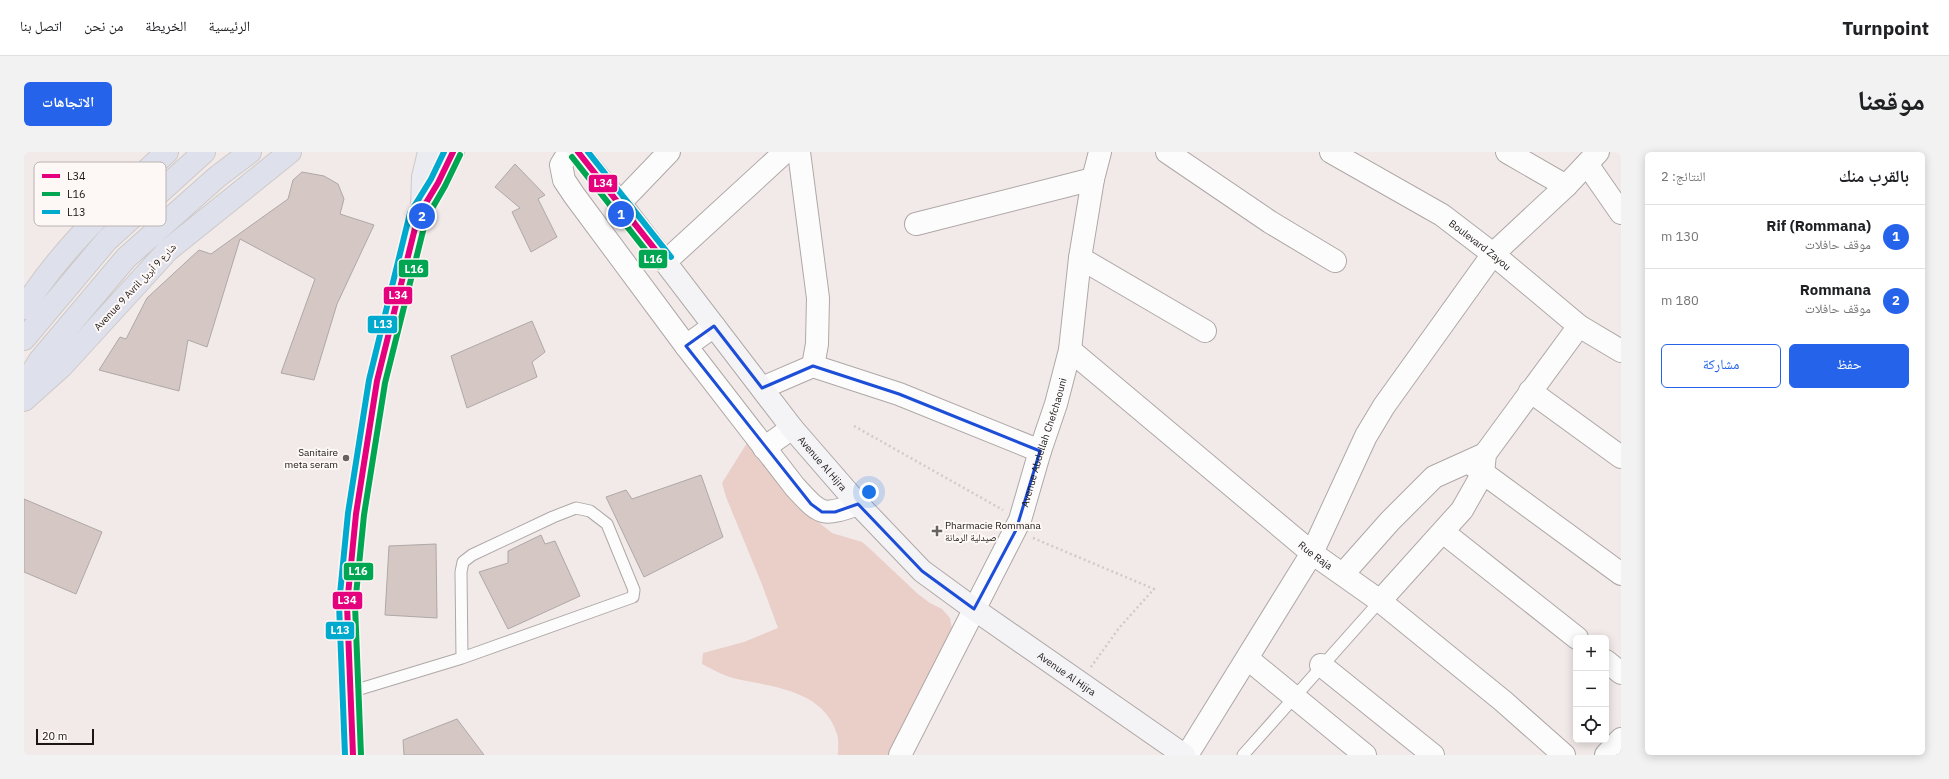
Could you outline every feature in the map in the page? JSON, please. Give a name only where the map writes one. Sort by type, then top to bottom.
[{"type":"highway","points":[[156,162],[167,152]]},
{"type":"highway","points":[[166,186],[204,152]]},
{"type":"highway","points":[[166,222],[217,177],[250,152]]},
{"type":"highway","name":"Avenue 9 Avril شارع 9 أبريل","points":[[24,400],[62,366],[168,250],[290,152]]},
{"type":"highway","points":[[24,308],[74,242],[90,226]]},
{"type":"highway","points":[[24,339],[107,240],[122,226]]},
{"type":"highway","points":[[24,385],[40,360],[126,258],[162,226]]},
{"type":"main road","points":[[353,755],[347,605],[356,514],[377,380],[422,208],[423,177],[429,152]]},
{"type":"main road","points":[[422,208],[438,183],[452,152]]},
{"type":"street","points":[[569,152],[561,165],[564,180],[686,346],[795,487],[811,504],[822,512],[835,512],[858,504]]},
{"type":"street","name":"Avenue Al Hijra","points":[[578,152],[620,203],[792,428],[858,504],[922,571],[974,609],[1186,755]]},
{"type":"street","points":[[620,203],[669,152]]},
{"type":"street","points":[[665,262],[785,152]]},
{"type":"street","points":[[799,152],[818,298],[817,344],[813,366]]},
{"type":"street","name":"Avenue Abdellah Chefchaouni","points":[[900,755],[1018,525],[1056,404],[1070,350],[1080,258],[1093,179],[1100,152]]},
{"type":"street","points":[[1167,152],[1270,222],[1335,260]]},
{"type":"street","name":"Boulevard Zayou","points":[[1331,152],[1442,215],[1493,254],[1579,326],[1621,351]]},
{"type":"street","points":[[1507,152],[1566,186]]},
{"type":"street","points":[[1186,755],[1248,659],[1312,552],[1366,436],[1384,406],[1493,254],[1566,186],[1592,158],[1621,213]]},
{"type":"street","points":[[916,224],[1093,179]]},
{"type":"street","points":[[1080,258],[1205,331]]},
{"type":"street","points":[[686,346],[714,326]]},
{"type":"street","points":[[1380,601],[1443,532],[1466,504],[1479,463],[1530,391],[1579,326]]},
{"type":"street","name":"Rue Raja","points":[[1070,350],[1312,552],[1380,601],[1503,701],[1564,755]]},
{"type":"street","points":[[762,388],[813,366],[899,394],[1040,452]]},
{"type":"street","points":[[1530,391],[1621,456]]},
{"type":"street","points":[[764,448],[792,428]]},
{"type":"street","points":[[1343,574],[1390,521],[1434,477],[1479,463]]},
{"type":"street","points":[[1479,463],[1621,574]]},
{"type":"street","points":[[1443,532],[1573,635]]},
{"type":"street","points":[[1248,659],[1365,755]]},
{"type":"street","points":[[1609,663],[1621,673]]},
{"type":"street","points":[[1321,665],[1433,755]]},
{"type":"street","points":[[1606,755],[1621,739]]},
{"type":"lane","points":[[350,692],[462,658],[633,597],[634,590],[607,524],[590,511],[576,508],[472,555],[463,562],[461,572],[462,658]]},
{"type":"lane","points":[[1243,755],[1321,665],[1380,601]]},
{"type":"path","points":[[854,426],[1018,525],[1154,589],[1119,628],[1080,682]]},
{"type":"highlighted area","points":[[714,326],[762,388],[813,366],[899,394],[1040,451],[1016,530],[974,609],[922,571],[858,504],[835,512],[822,512],[811,504],[686,346]]},
{"type":"shaded area","points":[[752,435],[798,499],[817,521],[832,533],[862,542],[918,594],[930,603],[942,609],[950,618],[952,629],[889,755],[838,755],[838,736],[830,719],[820,708],[808,699],[794,692],[729,677],[702,664],[703,653],[744,642],[778,628],[726,497],[722,483]]},
{"type":"building","points":[[515,164],[545,195],[538,199],[557,237],[531,252],[512,212],[520,208],[495,187]]},
{"type":"building","points":[[302,172],[324,176],[338,184],[344,199],[340,214],[374,225],[337,304],[314,380],[281,373],[315,279],[240,239],[207,347],[188,340],[179,391],[99,370],[120,337],[126,339],[147,298],[199,250],[211,254],[288,199],[293,180]]},
{"type":"building","points":[[532,321],[545,352],[532,362],[537,377],[467,408],[451,356]]},
{"type":"building","points":[[701,475],[723,537],[644,577],[606,497],[626,490],[632,499]]},
{"type":"building","points":[[24,499],[102,532],[76,594],[24,572]]},
{"type":"building","points":[[541,535],[545,544],[555,541],[580,596],[508,629],[479,572],[508,563],[508,551]]},
{"type":"building","points":[[436,544],[437,618],[385,615],[389,546]]},
{"type":"building","points":[[457,719],[484,755],[404,755],[403,740]]},
{"type":"transit line","name":"L13","points":[[345,755],[339,604],[348,513],[369,380],[410,213],[431,179],[444,152]]},
{"type":"transit line","name":"L34","points":[[353,755],[347,605],[356,514],[377,381],[418,216],[438,183],[453,152]]},
{"type":"transit line","name":"L34","points":[[578,152],[665,262]]},
{"type":"transit line","name":"L13","points":[[588,152],[671,257]]},
{"type":"transit line","name":"L16","points":[[361,755],[355,605],[364,515],[385,383],[426,219],[445,186],[460,155]]},
{"type":"transit line","name":"L16","points":[[572,157],[659,267]]},
{"type":"place","name":"Rif (Rommana)","points":[[621,214]]},
{"type":"place","name":"Rommana","points":[[422,216]]},
{"type":"place","name":"Sanitaire meta seram","points":[[346,458]]},
{"type":"place","name":"Pharmacie Rommana صيدلية الرمانة","points":[[937,531]]}]
